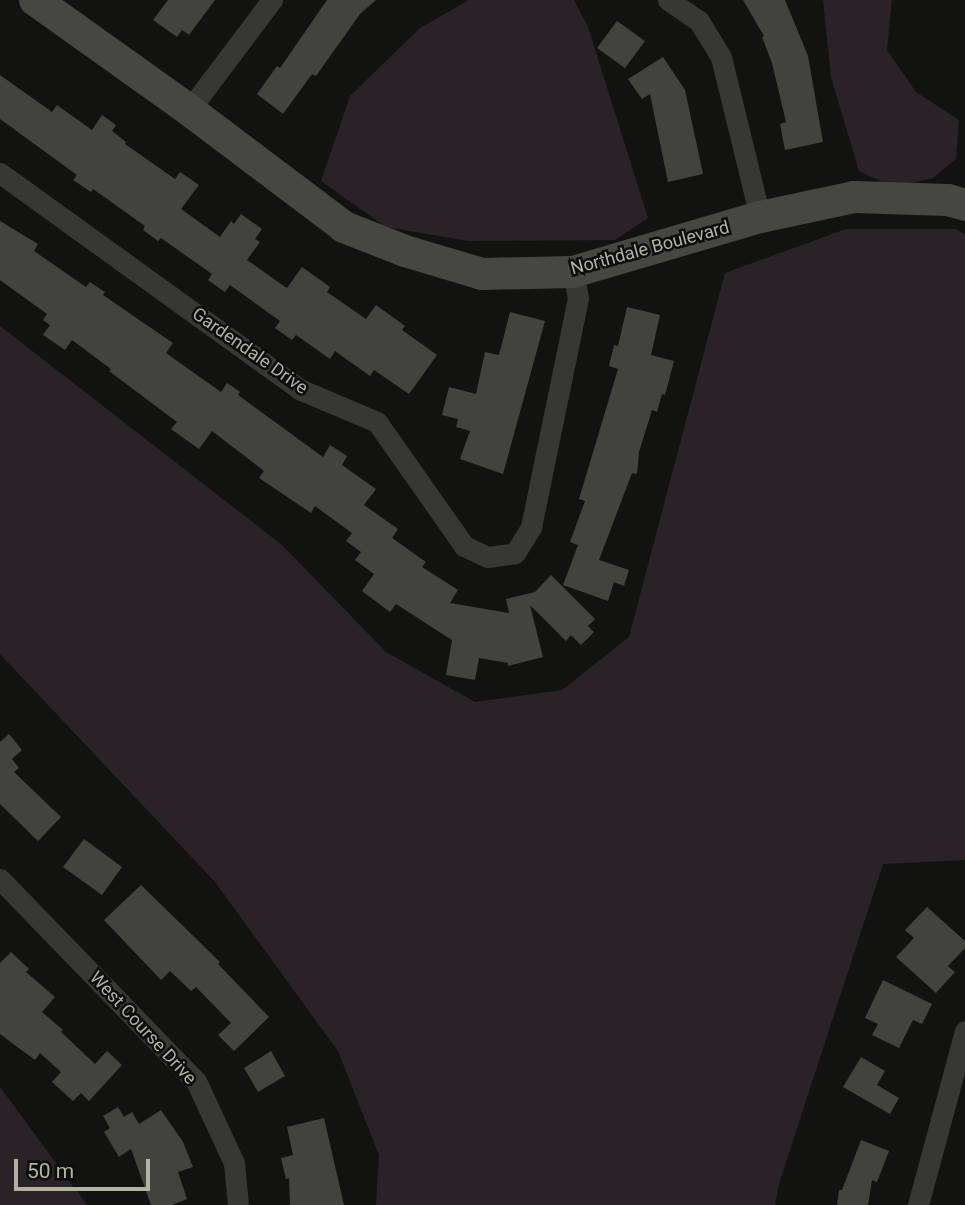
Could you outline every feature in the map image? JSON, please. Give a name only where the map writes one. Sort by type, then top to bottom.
[{"type":"street","name":"Northdale Boulevard","points":[[35,0],[189,110],[344,227],[404,251],[482,274],[572,272],[760,217],[854,197],[947,200],[965,205]]},
{"type":"street","points":[[189,110],[272,0]]},
{"type":"street","points":[[668,0],[699,21],[721,57],[760,217]]},
{"type":"street","name":"Gardendale Drive","points":[[0,173],[299,389],[377,422],[464,546],[488,557],[515,552],[531,527],[578,298],[572,272]]},
{"type":"street","name":"West Course Drive","points":[[0,879],[196,1081],[234,1163],[238,1205]]},
{"type":"street","points":[[918,1205],[965,1031]]},
{"type":"shaded area","points":[[469,0],[574,0],[588,27],[648,218],[615,240],[468,241],[386,227],[321,181],[350,96],[420,28]]},
{"type":"shaded area","points":[[823,0],[892,0],[887,50],[916,92],[959,120],[956,159],[933,178],[893,187],[859,171],[831,77]]},
{"type":"shaded area","points":[[846,229],[955,229],[965,234],[965,860],[883,864],[779,1184],[775,1205],[376,1205],[379,1155],[338,1051],[215,882],[0,654],[0,326],[282,545],[386,652],[475,702],[562,690],[629,637],[725,273]]},
{"type":"shaded area","points":[[0,1087],[87,1205],[0,1205]]},
{"type":"building","points":[[168,0],[215,0],[189,35],[182,30],[177,37],[153,20]]},
{"type":"building","points":[[327,0],[376,0],[360,14],[316,76],[312,74],[283,114],[257,94],[277,66],[280,68]]},
{"type":"building","points":[[743,0],[785,0],[808,56],[823,142],[785,150],[780,124],[786,122],[772,63],[762,37],[764,36]]},
{"type":"building","points":[[617,21],[645,41],[625,68],[597,48]]},
{"type":"building","points":[[663,57],[685,90],[703,174],[668,182],[650,94],[642,99],[628,79]]},
{"type":"building","points":[[0,75],[52,112],[57,105],[92,130],[102,115],[116,125],[112,131],[126,142],[125,144],[175,179],[180,172],[199,185],[181,209],[220,237],[231,221],[234,224],[241,214],[262,229],[255,239],[260,242],[247,260],[287,288],[302,267],[330,287],[327,292],[366,319],[376,305],[405,326],[402,330],[437,355],[409,394],[374,370],[370,376],[335,351],[330,359],[296,335],[292,340],[275,328],[280,321],[230,285],[225,292],[208,280],[212,274],[161,238],[158,241],[143,230],[145,226],[93,189],[91,192],[73,180],[77,175],[0,119]]},
{"type":"building","points":[[0,221],[38,244],[34,251],[86,287],[90,282],[105,292],[103,295],[173,343],[166,353],[221,392],[227,383],[240,392],[238,395],[323,457],[330,445],[347,456],[342,465],[376,489],[364,505],[398,529],[392,538],[426,562],[422,567],[458,590],[450,603],[509,613],[506,599],[535,592],[551,575],[595,619],[588,626],[594,632],[581,645],[571,635],[566,641],[530,605],[543,657],[508,666],[508,663],[479,658],[475,680],[446,675],[452,640],[396,604],[390,612],[362,591],[374,574],[355,560],[361,552],[346,541],[352,533],[315,506],[311,513],[259,478],[264,471],[212,431],[199,449],[171,429],[177,422],[72,340],[65,350],[43,335],[50,325],[43,320],[47,314],[0,280]]},
{"type":"building","points":[[627,307],[660,315],[651,355],[674,361],[665,395],[662,394],[657,412],[652,410],[639,452],[637,474],[632,473],[599,560],[629,570],[624,586],[614,582],[608,601],[563,585],[578,545],[570,542],[585,501],[579,499],[618,369],[609,366],[614,345],[618,346]]},
{"type":"building","points":[[510,312],[545,321],[503,474],[460,459],[470,431],[456,427],[458,419],[442,415],[449,387],[476,394],[485,352],[499,355]]},
{"type":"building","points":[[9,734],[22,750],[12,759],[19,768],[14,772],[61,817],[38,841],[0,804],[0,742]]},
{"type":"building","points":[[84,839],[122,867],[102,895],[63,867]]},
{"type":"building","points":[[141,885],[220,962],[218,964],[269,1017],[234,1051],[218,1035],[231,1023],[196,987],[191,991],[170,971],[161,980],[104,920]]},
{"type":"building","points":[[927,907],[965,941],[965,948],[948,966],[955,972],[936,993],[896,957],[914,938],[905,930]]},
{"type":"building","points":[[11,952],[29,969],[26,972],[55,997],[42,1012],[63,1030],[61,1032],[95,1064],[107,1051],[122,1065],[89,1101],[81,1093],[73,1101],[52,1082],[61,1072],[40,1053],[35,1060],[0,1034],[0,963]]},
{"type":"building","points":[[883,980],[932,1004],[922,1024],[913,1020],[899,1048],[872,1035],[878,1024],[865,1018]]},
{"type":"building","points":[[271,1051],[285,1076],[258,1092],[244,1068]]},
{"type":"building","points":[[861,1057],[885,1071],[877,1085],[899,1098],[890,1114],[843,1087]]},
{"type":"building","points":[[118,1107],[124,1117],[132,1112],[139,1124],[161,1110],[183,1142],[193,1167],[178,1172],[187,1199],[172,1205],[151,1205],[131,1149],[119,1157],[104,1132],[110,1128],[103,1116]]},
{"type":"building","points":[[324,1118],[344,1205],[290,1205],[289,1178],[286,1179],[281,1158],[293,1155],[287,1127]]},
{"type":"building","points":[[861,1140],[889,1151],[877,1182],[872,1180],[868,1205],[837,1205],[839,1190],[842,1190]]}]
